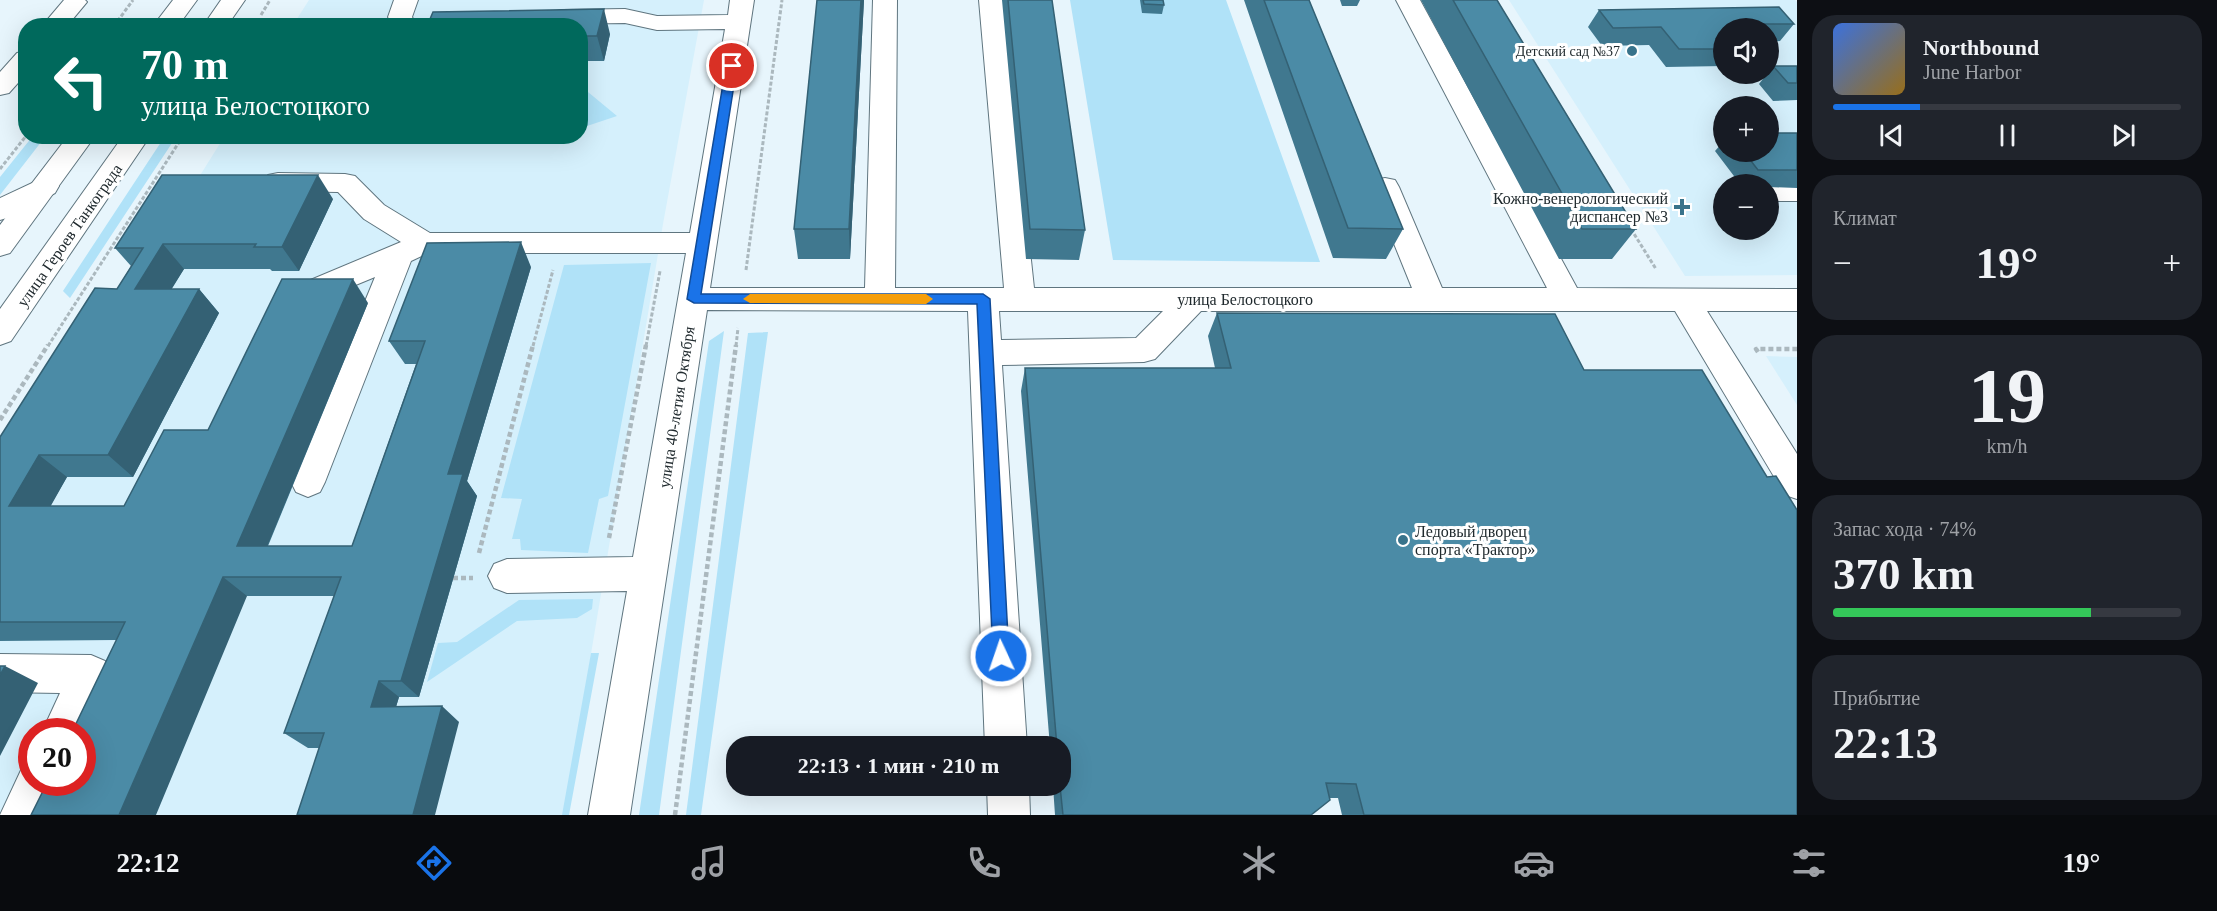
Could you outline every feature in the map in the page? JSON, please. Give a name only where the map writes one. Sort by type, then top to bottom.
[{"type":"street","points":[[171,18],[184,0]]},
{"type":"street","points":[[221,18],[233,0]]},
{"type":"street","points":[[401,18],[406,0]]},
{"type":"street","points":[[880,299],[885,0]]},
{"type":"street","points":[[991,0],[1020,299]]},
{"type":"street","points":[[1408,0],[1568,300]]},
{"type":"street","points":[[61,18],[75,2]]},
{"type":"street","points":[[542,18],[624,16],[657,23],[741,11]]},
{"type":"street","name":"улица 40-летия Октября","points":[[609,815],[741,11]]},
{"type":"street","points":[[0,87],[18,67]]},
{"type":"street","points":[[0,246],[76,144]]},
{"type":"street","name":"улица Героев Танкограда","points":[[0,333],[131,144]]},
{"type":"street","points":[[1376,166],[1431,299]]},
{"type":"street","points":[[251,183],[345,183],[412,248]]},
{"type":"street","points":[[0,210],[45,186]]},
{"type":"street","points":[[1779,192],[1797,192]]},
{"type":"street","points":[[268,310],[412,248],[703,243]]},
{"type":"street","points":[[308,482],[412,248]]},
{"type":"street","name":"улица Белостоцкого","points":[[694,299],[1797,300]]},
{"type":"street","points":[[983,299],[1005,736]]},
{"type":"street","points":[[986,353],[1144,350],[1194,299]]},
{"type":"street","points":[[1680,300],[1797,484]]},
{"type":"street","points":[[487,567],[602,574],[649,574]]},
{"type":"street","points":[[0,673],[91,674],[69,718]]},
{"type":"street","points":[[21,815],[30,796]]},
{"type":"street","points":[[1008,796],[1009,815]]},
{"type":"path","points":[[120,18],[133,0]]},
{"type":"path","points":[[675,815],[782,0]]},
{"type":"path","points":[[0,169],[20,144]]},
{"type":"path","points":[[0,420],[178,144]]},
{"type":"path","points":[[1625,220],[1680,300]]},
{"type":"path","points":[[602,574],[665,243]]},
{"type":"path","points":[[453,578],[473,578],[487,567],[554,267]]},
{"type":"path","points":[[1762,358],[1756,349],[1797,349]]},
{"type":"shaded area","points":[[309,0],[704,0],[663,224],[564,815],[0,815],[0,496],[220,144],[588,144],[588,18],[297,18]]},
{"type":"shaded area","points":[[1070,0],[1226,0],[1320,262],[1113,260]]},
{"type":"shaded area","points":[[1509,0],[1795,0],[1797,2],[1797,275],[1685,276]]},
{"type":"shaded area","points":[[588,92],[617,116],[588,126]]},
{"type":"shaded area","points":[[26,144],[40,144],[0,195],[0,177]]},
{"type":"shaded area","points":[[160,144],[171,144],[70,298],[63,291]]},
{"type":"shaded area","points":[[651,263],[608,496],[599,499],[588,553],[521,550],[520,539],[512,539],[522,499],[501,498],[564,265]]},
{"type":"shaded area","points":[[724,331],[659,815],[639,815],[709,341]]},
{"type":"shaded area","points":[[768,332],[701,815],[686,815],[748,333]]},
{"type":"shaded area","points":[[1766,356],[1797,357],[1797,405]]},
{"type":"shaded area","points":[[593,599],[592,609],[577,618],[517,621],[427,682],[438,643],[457,642],[519,600]]},
{"type":"shaded area","points":[[591,653],[599,653],[569,815],[562,815]]},
{"type":"building","points":[[817,0],[861,0],[849,229],[794,229]]},
{"type":"building","points":[[1008,0],[1052,0],[1085,230],[1030,229]]},
{"type":"building","points":[[1143,0],[1163,0],[1164,5],[1144,4]]},
{"type":"building","points":[[1264,0],[1309,0],[1403,229],[1348,228]]},
{"type":"building","points":[[1453,0],[1497,0],[1636,229],[1582,229]]},
{"type":"building","points":[[1779,7],[1794,24],[1779,24],[1779,18],[1713,18],[1713,49],[1679,49],[1661,27],[1613,28],[1599,10]]},
{"type":"building","points":[[604,9],[597,36],[588,36],[588,18],[430,18],[433,12]]},
{"type":"building","points":[[1779,66],[1797,66],[1797,83],[1788,83],[1779,73]]},
{"type":"building","points":[[1779,133],[1797,133],[1797,170],[1758,170],[1752,162],[1779,162]]},
{"type":"building","points":[[162,175],[318,175],[282,247],[254,247],[256,244],[163,244],[135,289],[199,289],[108,455],[39,455],[9,506],[124,506],[164,430],[208,430],[282,279],[353,279],[237,546],[352,546],[425,341],[389,341],[427,243],[521,242],[448,474],[463,474],[401,681],[379,681],[371,707],[442,706],[413,815],[297,815],[324,733],[284,733],[341,577],[223,577],[119,815],[31,815],[40,796],[96,796],[96,718],[79,718],[125,622],[0,622],[0,437],[95,288],[117,289],[143,248],[115,248]]},
{"type":"building","name":"Ледовый дворец спорта «Трактор»","points":[[1217,313],[1555,314],[1584,370],[1702,370],[1767,477],[1776,476],[1797,510],[1797,815],[1364,815],[1356,784],[1326,783],[1330,800],[1311,815],[1063,815],[1061,796],[1071,796],[1071,736],[1056,736],[1025,368],[1231,368]]},
{"type":"slow traffic","points":[[750,299],[926,299]]},
{"type":"place","name":"Детский сад №37","points":[[1632,51]]},
{"type":"place","name":"Кожно-венерологический диспансер №3","points":[[1682,207]]},
{"type":"place","name":"Ледовый дворец спорта «Трактор»","points":[[1403,540]]},
{"type":"route","points":[[732,66],[694,299],[983,299],[1001,656]]}]
